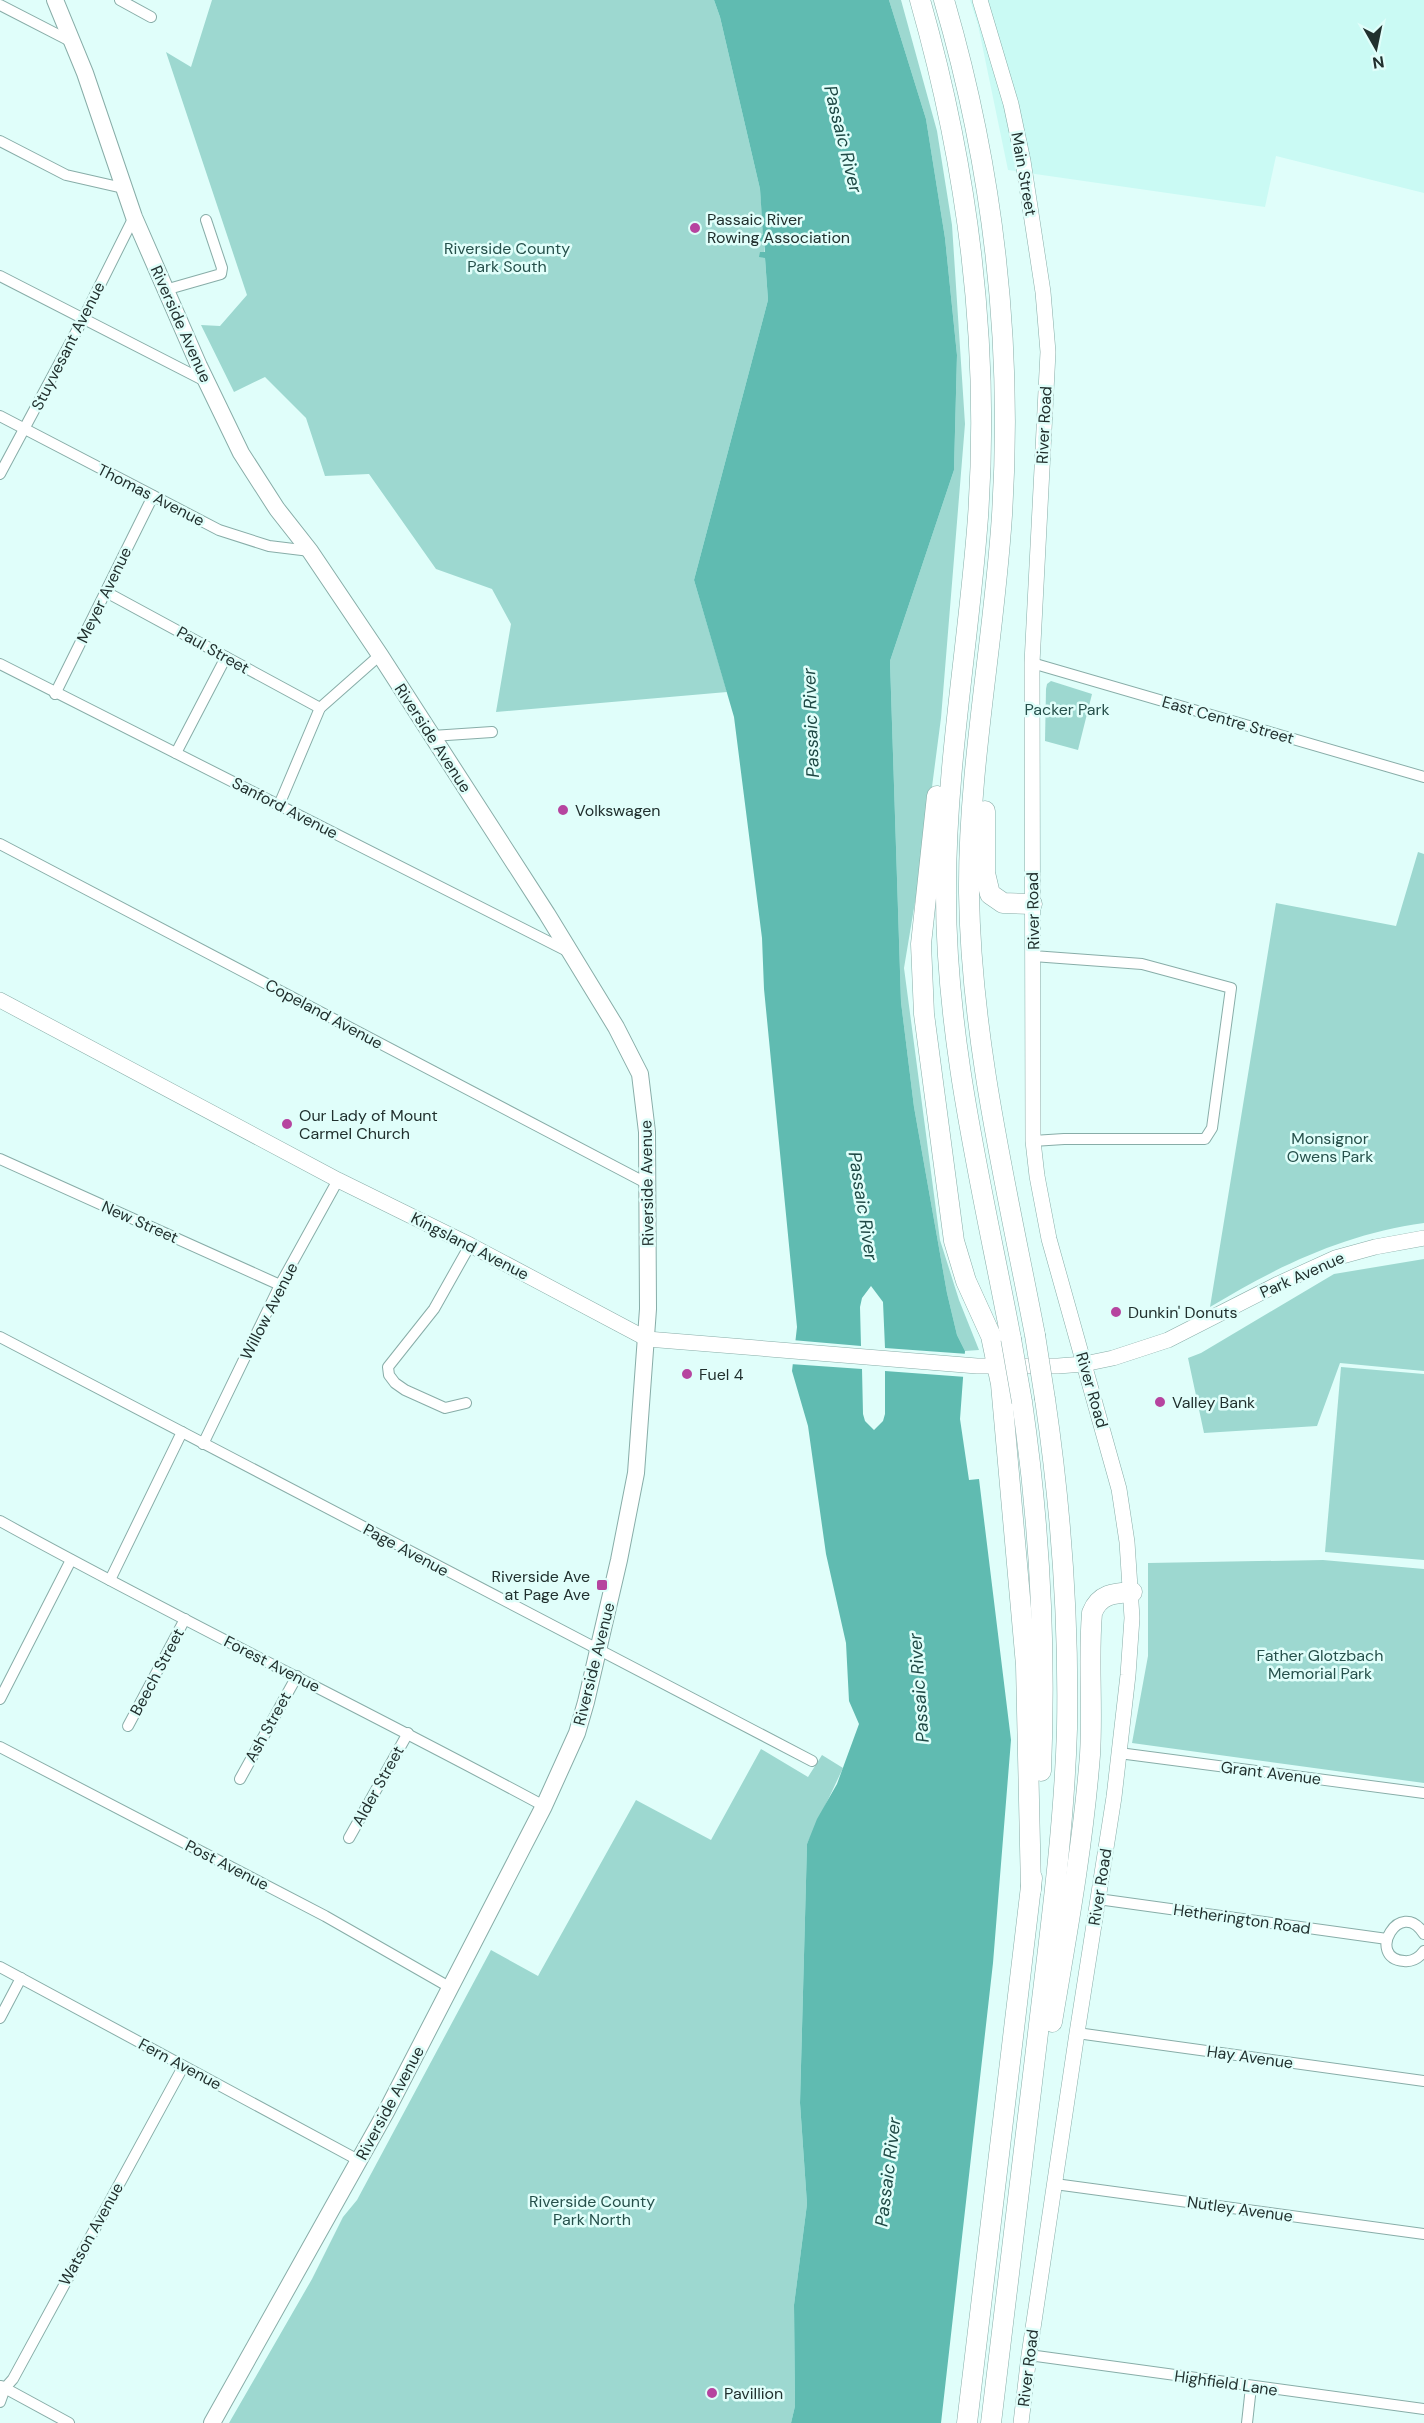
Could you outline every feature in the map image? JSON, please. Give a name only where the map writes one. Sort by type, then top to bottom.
[{"type":"highway","points":[[920,0],[943,85],[961,174],[975,273],[980,352],[981,434],[978,513],[946,852],[949,972],[964,1092],[1022,1402],[1038,1529],[1043,1648],[1041,1770],[1031,1890],[967,2423]]},
{"type":"highway","points":[[944,0],[973,109],[988,190],[998,270],[1004,352],[1005,434],[1002,515],[972,814],[970,932],[981,1050],[1035,1335],[1057,1481],[1067,1648],[1067,1731],[1056,1882],[991,2423]]},
{"type":"highway","points":[[995,595],[985,793],[986,885],[990,894],[1003,903],[1032,904]]},
{"type":"highway","points":[[957,725],[942,752],[923,916],[922,994],[954,1241],[966,1281],[991,1336],[1003,1404],[1026,1665],[1031,1890]]},
{"type":"highway","points":[[1022,2168],[1050,2031],[1082,1838],[1090,1754],[1092,1613],[1100,1599],[1117,1593],[1132,1592]]},
{"type":"main road","name":"Riverside Avenue","points":[[56,0],[74,44],[134,217],[206,382],[241,453],[277,509],[310,550],[380,655],[571,952],[629,1049],[640,1074],[647,1132],[648,1309],[636,1473],[619,1560],[577,1733],[544,1806],[451,1988],[360,2160],[212,2423]]},
{"type":"main road","name":"Main Street","points":[[980,0],[1011,104],[1023,162],[1043,292],[1048,352]]},
{"type":"main road","name":"River Road","points":[[1022,2423],[1029,2355],[1119,1753],[1130,1655],[1132,1592],[1119,1490],[1047,1229],[1033,1142],[1032,663],[1048,352]]},
{"type":"main road","name":"Kingsland Avenue","points":[[0,1000],[338,1180],[470,1245],[646,1339],[977,1366]]},
{"type":"main road","name":"Park Avenue","points":[[977,1366],[1084,1364],[1113,1358],[1168,1340],[1335,1258],[1384,1245],[1424,1238]]},
{"type":"street","points":[[120,0],[152,17]]},
{"type":"street","points":[[0,5],[74,44]]},
{"type":"street","points":[[0,141],[66,175],[123,188]]},
{"type":"street","name":"Stuyvesant Avenue","points":[[0,474],[83,319],[134,217]]},
{"type":"street","points":[[165,290],[221,274],[222,268],[206,220]]},
{"type":"street","points":[[0,276],[206,382]]},
{"type":"street","name":"Thomas Avenue","points":[[0,416],[219,530],[268,546],[310,550]]},
{"type":"street","name":"Meyer Avenue","points":[[55,693],[153,496]]},
{"type":"street","name":"Paul Street","points":[[106,591],[320,708]]},
{"type":"street","points":[[279,805],[320,708],[380,655]]},
{"type":"street","points":[[176,753],[226,657]]},
{"type":"street","name":"East Centre Street","points":[[1032,663],[1424,777]]},
{"type":"street","name":"Sanford Avenue","points":[[0,664],[571,952]]},
{"type":"street","points":[[432,736],[492,732]]},
{"type":"street","name":"Copeland Avenue","points":[[0,844],[648,1184]]},
{"type":"street","points":[[1033,956],[1142,964],[1231,988],[1212,1128],[1205,1139],[1064,1139],[1033,1142]]},
{"type":"street","name":"New Street","points":[[0,1159],[280,1285]]},
{"type":"street","name":"Willow Avenue","points":[[203,1444],[280,1285],[338,1180]]},
{"type":"street","points":[[466,1403],[445,1408],[405,1390],[389,1375],[388,1367],[434,1309],[470,1245]]},
{"type":"street","name":"Page Avenue","points":[[0,1337],[812,1761]]},
{"type":"street","points":[[110,1580],[182,1432]]},
{"type":"street","name":"Forest Avenue","points":[[0,1521],[544,1806]]},
{"type":"street","points":[[0,1699],[71,1560]]},
{"type":"street","name":"Beech Street","points":[[128,1726],[185,1619]]},
{"type":"street","name":"Ash Street","points":[[240,1779],[297,1676]]},
{"type":"street","name":"Alder Street","points":[[349,1838],[408,1733]]},
{"type":"street","name":"Post Avenue","points":[[0,1747],[325,1916],[451,1988]]},
{"type":"street","name":"Grant Avenue","points":[[1119,1753],[1424,1793]]},
{"type":"street","name":"Hetherington Road","points":[[1098,1899],[1387,1939]]},
{"type":"street","points":[[1424,1934],[1419,1927],[1405,1922],[1392,1928],[1387,1939],[1388,1951],[1399,1961],[1413,1960],[1424,1951]]},
{"type":"street","name":"Fern Avenue","points":[[0,1967],[360,2160]]},
{"type":"street","points":[[0,2018],[21,1978]]},
{"type":"street","name":"Hay Avenue","points":[[1077,2033],[1424,2080]]},
{"type":"street","name":"Watson Avenue","points":[[0,2402],[2,2387],[13,2379],[183,2067]]},
{"type":"street","name":"Nutley Avenue","points":[[1055,2184],[1424,2234]]},
{"type":"street","name":"Highfield Lane","points":[[1029,2355],[1424,2409]]},
{"type":"street","points":[[2,2387],[69,2423]]},
{"type":"street","points":[[1247,2423],[1251,2387]]},
{"type":"shaded area","points":[[970,0],[1424,0],[1424,193],[1276,156],[1265,207],[1008,170],[978,25]]},
{"type":"green space","name":"Riverside County Park South","points":[[212,0],[714,0],[720,17],[760,189],[768,300],[694,580],[727,692],[496,712],[511,624],[492,589],[436,569],[369,474],[325,476],[306,418],[265,377],[234,392],[201,325],[220,326],[247,295],[166,52],[191,67]]},
{"type":"green space","points":[[889,0],[901,0],[937,131],[952,225],[965,424],[941,718],[924,848],[904,968],[940,1240],[959,1300],[979,1350],[965,1351],[957,1335],[947,1293],[914,1107],[901,1002],[890,661],[954,470],[957,355],[945,238],[926,119]]},
{"type":"green space","name":"Packer Park","points":[[1051,681],[1092,694],[1078,750],[1045,741],[1046,689],[1047,684]]},
{"type":"green space","name":"Monsignor Owens Park","points":[[1418,852],[1424,854],[1424,1223],[1366,1235],[1313,1254],[1286,1265],[1210,1307],[1276,903],[1396,926]]},
{"type":"green space","points":[[1424,1259],[1424,1371],[1340,1363],[1317,1426],[1204,1433],[1188,1358],[1201,1353],[1334,1274]]},
{"type":"green space","points":[[1341,1367],[1424,1374],[1424,1560],[1325,1552]]},
{"type":"green space","name":"Father Glotzbach Memorial Park","points":[[1323,1560],[1424,1569],[1424,1783],[1132,1743],[1148,1656],[1148,1563]]},
{"type":"green space","name":"Riverside County Park North","points":[[761,1749],[808,1777],[822,1755],[843,1768],[807,1844],[800,2103],[807,2204],[794,2305],[795,2406],[791,2423],[229,2423],[312,2279],[343,2217],[357,2200],[491,1950],[538,1976],[636,1800],[711,1840]]},
{"type":"water","name":"Passaic River","points":[[714,0],[889,0],[926,119],[945,238],[957,355],[954,470],[890,661],[901,1002],[914,1107],[947,1293],[957,1335],[965,1351],[960,1419],[969,1480],[979,1479],[1011,1740],[993,1963],[941,2423],[791,2423],[795,2406],[794,2305],[807,2204],[800,2103],[807,1844],[817,1819],[837,1784],[859,1724],[849,1701],[846,1643],[826,1554],[808,1426],[792,1371],[797,1327],[764,989],[762,938],[734,717],[694,580],[768,300],[765,258],[759,257],[760,252],[765,252],[764,242],[758,241],[759,236],[763,235],[760,189],[720,17]]},
{"type":"pier","points":[[871,1286],[883,1302],[885,1348],[968,1354],[966,1377],[885,1371],[885,1414],[883,1421],[874,1430],[865,1421],[863,1414],[862,1369],[790,1364],[792,1340],[861,1346],[860,1307],[862,1298]]},
{"type":"place","name":"Passaic River Rowing Association","points":[[695,228]]},
{"type":"place","name":"Volkswagen","points":[[563,810]]},
{"type":"place","name":"Our Lady of Mount Carmel Church","points":[[287,1124]]},
{"type":"place","name":"Dunkin' Donuts","points":[[1116,1312]]},
{"type":"place","name":"Fuel 4","points":[[687,1374]]},
{"type":"place","name":"Valley Bank","points":[[1160,1402]]},
{"type":"place","name":"Riverside Ave at Page Ave","points":[[602,1585]]},
{"type":"place","name":"Pavillion","points":[[712,2393]]}]
